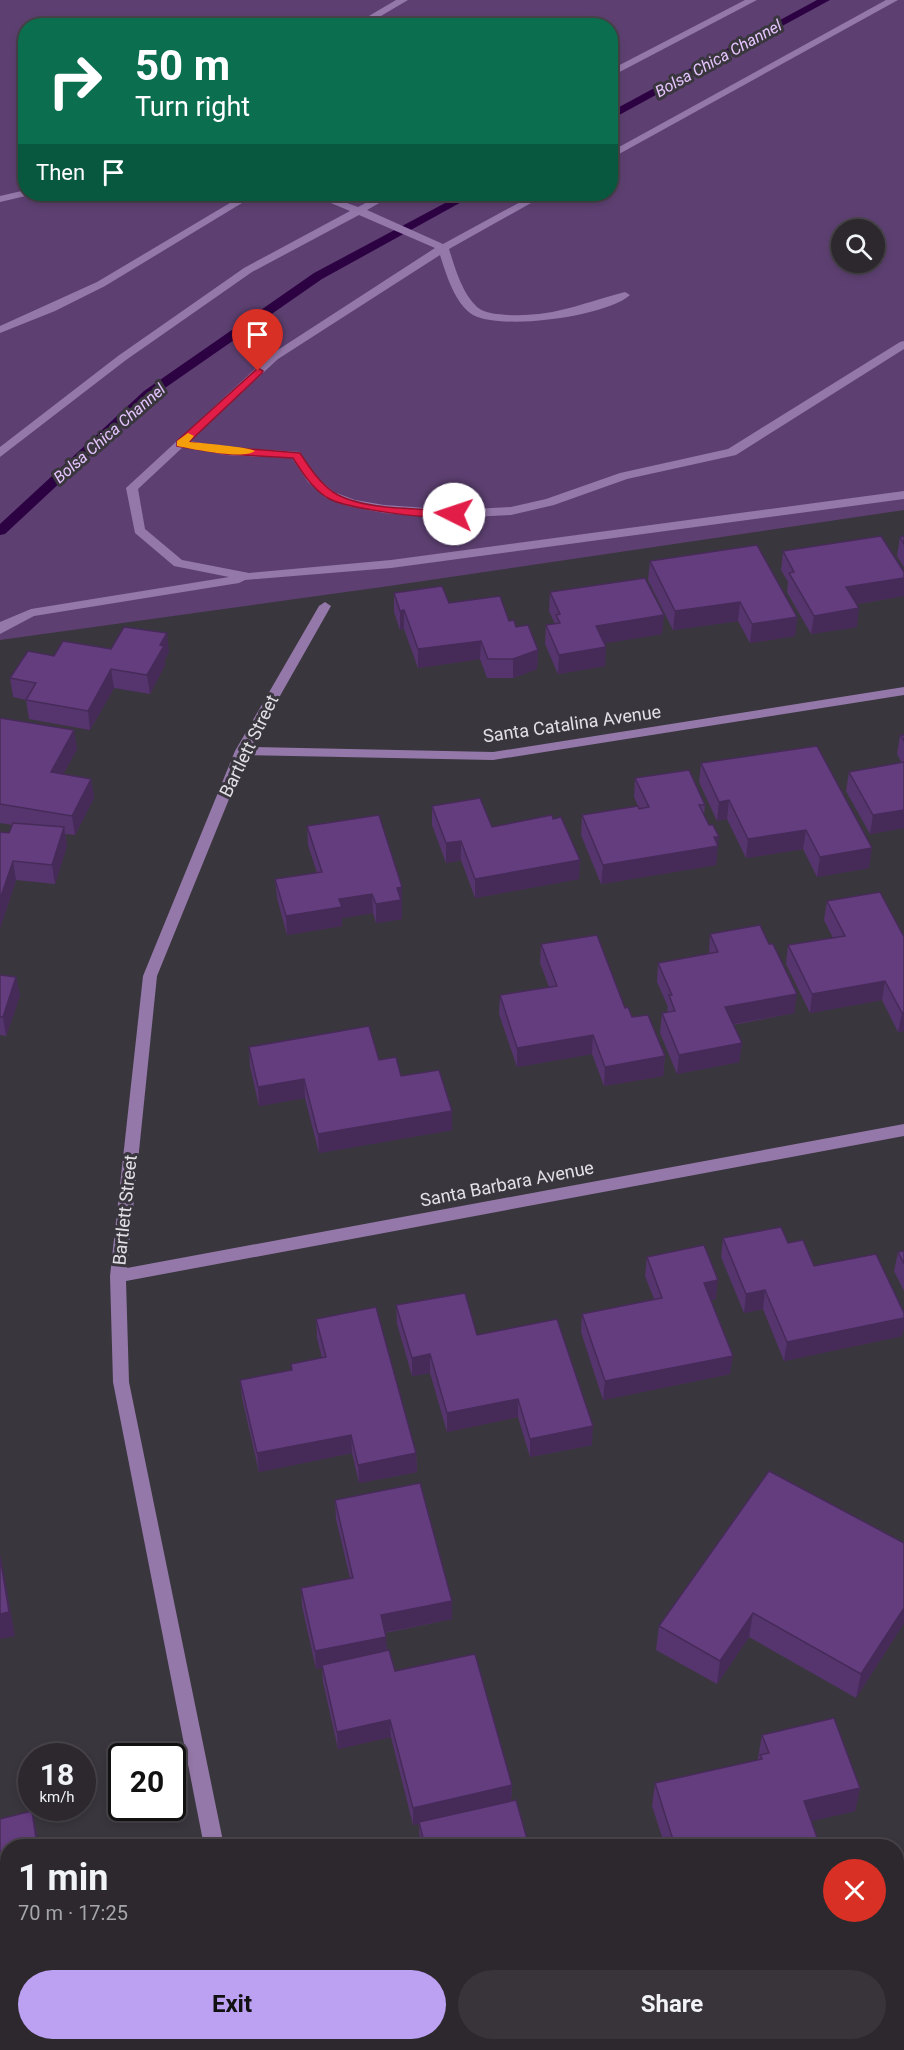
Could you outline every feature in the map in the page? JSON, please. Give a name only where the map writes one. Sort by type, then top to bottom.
[{"type":"street","points":[[370,18],[403,0]]},
{"type":"street","points":[[618,70],[752,0]]},
{"type":"street","points":[[618,152],[893,0]]},
{"type":"street","points":[[0,199],[18,195]]},
{"type":"street","points":[[0,330],[62,304],[93,288],[238,201]]},
{"type":"street","points":[[333,201],[375,217],[442,249],[464,296],[474,310],[492,317],[552,319],[589,309],[625,295]]},
{"type":"street","points":[[0,453],[122,358],[248,270],[377,201]]},
{"type":"street","points":[[249,577],[178,562],[139,530],[132,488],[274,357],[442,249],[529,201]]},
{"type":"street","points":[[181,443],[225,450],[296,455],[312,479],[330,495],[352,503],[384,509],[454,514],[511,511],[550,502],[624,476],[732,452],[904,344]]},
{"type":"street","points":[[0,630],[5,625],[31,613],[249,577],[391,564],[904,495]]},
{"type":"street","name":"Bartlett Street","points":[[213,1839],[121,1382],[118,1276],[150,976],[242,751],[325,606]]},
{"type":"street","name":"Santa Catalina Avenue","points":[[242,751],[493,756],[904,691]]},
{"type":"street","name":"Santa Barbara Avenue","points":[[118,1276],[904,1130]]},
{"type":"shaded area","points":[[0,0],[904,0],[904,510],[389,586],[0,640]]},
{"type":"building","points":[[881,536],[904,572],[904,578],[846,587],[859,608],[814,616],[789,573],[794,572],[783,551]]},
{"type":"building","points":[[757,545],[797,617],[752,624],[740,602],[675,611],[650,561]]},
{"type":"building","points":[[645,578],[664,615],[596,626],[606,647],[559,655],[546,625],[560,623],[556,615],[560,614],[550,592]]},
{"type":"building","points":[[442,586],[449,603],[500,596],[509,621],[514,620],[516,627],[528,625],[538,650],[513,659],[488,659],[481,641],[418,649],[404,610],[400,611],[394,593]]},
{"type":"building","points":[[124,627],[167,633],[160,645],[164,646],[147,675],[111,669],[88,711],[26,700],[36,683],[10,678],[28,651],[54,656],[63,641],[111,649]]},
{"type":"building","points":[[0,718],[74,730],[51,772],[91,779],[72,816],[0,804]]},
{"type":"building","points":[[817,746],[872,848],[820,857],[806,830],[748,839],[729,800],[719,802],[701,763]]},
{"type":"building","points":[[904,762],[904,810],[873,815],[849,772]]},
{"type":"building","points":[[689,770],[705,805],[699,805],[709,825],[713,825],[719,837],[714,837],[718,846],[603,865],[582,815],[638,806],[639,809],[649,807],[635,778]]},
{"type":"building","points":[[480,798],[492,827],[552,815],[553,819],[561,817],[580,860],[475,879],[461,841],[446,843],[432,806]]},
{"type":"building","points":[[379,815],[402,887],[397,888],[401,900],[376,904],[372,894],[339,899],[342,907],[286,916],[275,879],[322,872],[307,826]]},
{"type":"building","points":[[13,823],[64,827],[52,865],[13,861],[0,899],[0,833],[9,833]]},
{"type":"building","points":[[880,892],[904,937],[904,1012],[902,1013],[885,981],[812,994],[788,945],[845,936],[827,901]]},
{"type":"building","points":[[760,925],[769,944],[773,944],[797,994],[725,1007],[742,1043],[679,1055],[662,1013],[675,1011],[669,995],[672,995],[658,963],[718,952],[710,934]]},
{"type":"building","points":[[597,935],[625,1008],[628,1007],[632,1017],[648,1015],[665,1056],[605,1067],[593,1035],[517,1048],[500,995],[557,986],[541,944]]},
{"type":"building","points":[[0,975],[16,977],[3,1017],[0,1017]]},
{"type":"building","points":[[369,1026],[379,1060],[396,1057],[401,1076],[439,1070],[452,1111],[318,1134],[304,1079],[258,1087],[249,1047]]},
{"type":"building","points":[[781,1227],[788,1243],[803,1240],[814,1266],[876,1254],[904,1313],[904,1318],[787,1342],[765,1290],[746,1294],[723,1238]]},
{"type":"building","points":[[704,1245],[718,1280],[704,1283],[733,1356],[605,1381],[582,1314],[662,1298],[647,1257]]},
{"type":"building","points":[[904,1251],[904,1264],[898,1252]]},
{"type":"building","points":[[465,1293],[477,1335],[557,1319],[593,1426],[530,1439],[518,1399],[447,1413],[430,1354],[412,1358],[396,1305]]},
{"type":"building","points":[[376,1307],[416,1453],[358,1465],[351,1435],[257,1453],[240,1380],[292,1370],[291,1364],[326,1357],[316,1319]]},
{"type":"building","points":[[769,1471],[904,1543],[904,1608],[861,1674],[753,1613],[720,1661],[659,1626]]},
{"type":"building","points":[[420,1483],[452,1601],[381,1615],[386,1637],[315,1651],[301,1588],[353,1578],[335,1500]]},
{"type":"building","points":[[0,1557],[9,1612],[0,1614]]},
{"type":"building","points":[[389,1650],[395,1671],[475,1654],[512,1785],[413,1808],[390,1720],[337,1732],[322,1665]]},
{"type":"building","points":[[834,1718],[860,1788],[804,1801],[818,1839],[673,1839],[655,1783],[762,1759],[760,1755],[769,1753],[762,1735]]},
{"type":"building","points":[[516,1800],[527,1839],[423,1839],[419,1822]]},
{"type":"building","points":[[18,1814],[18,1821],[33,1821],[36,1839],[0,1839],[0,1819]]},
{"type":"waterway","name":"Bolsa Chica Channel","points":[[618,113],[825,0]]},
{"type":"waterway","name":"Bolsa Chica Channel","points":[[0,531],[148,394],[318,276],[457,201]]},
{"type":"slow traffic","points":[[188,436],[181,443],[225,450],[250,451]]},
{"type":"route","points":[[258,371],[181,443],[225,450],[296,455],[312,479],[330,495],[352,503],[384,509],[454,514]]}]
